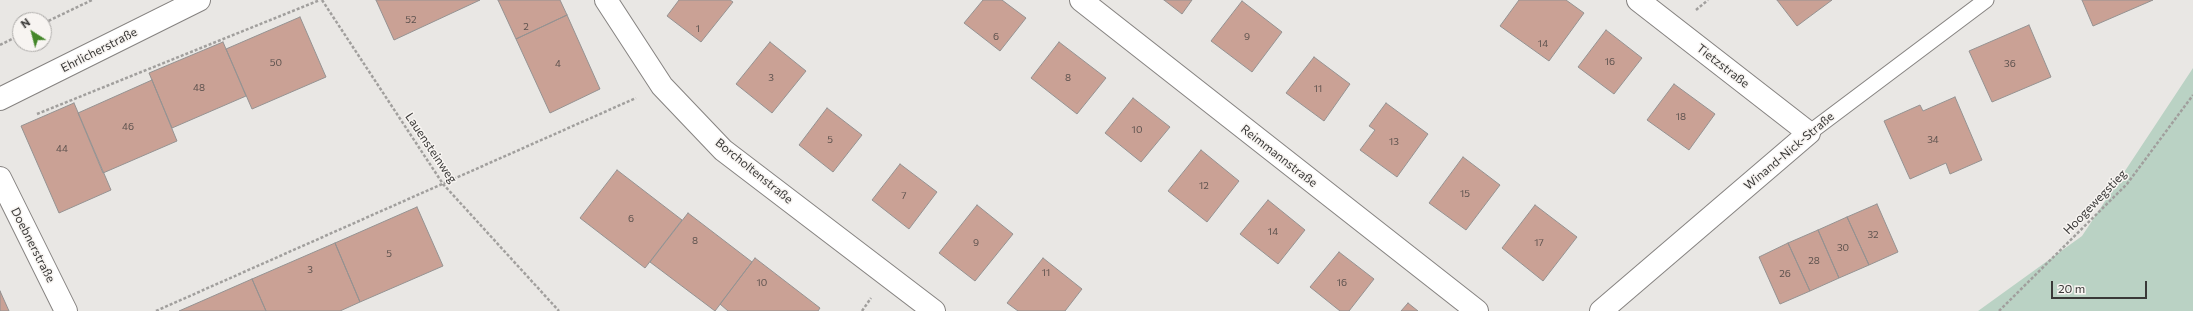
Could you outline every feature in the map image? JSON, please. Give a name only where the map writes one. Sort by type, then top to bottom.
[{"type":"street","name":"Ehrlicherstraße","points":[[0,99],[199,0]]},
{"type":"street","name":"Borcholtenstraße","points":[[606,0],[662,86],[723,150],[934,311]]},
{"type":"street","name":"Reimmannstraße","points":[[1080,0],[1477,311]]},
{"type":"street","name":"Tietzstraße","points":[[1638,0],[1809,132]]},
{"type":"street","name":"Winand-Nick-Straße","points":[[1601,311],[1809,132]]},
{"type":"street","name":"Doebnerstraße","points":[[0,178],[66,311]]},
{"type":"lane","name":"Winand-Nick-Straße","points":[[1809,132],[1986,0]]},
{"type":"path","points":[[52,19],[92,0]]},
{"type":"path","points":[[36,114],[321,0]]},
{"type":"path","name":"Lauensteinweg","points":[[321,0],[443,184],[559,311]]},
{"type":"path","points":[[0,44],[12,39]]},
{"type":"path","points":[[156,311],[662,86]]},
{"type":"path","name":"Hoogewegstieg","points":[[1999,311],[2127,184],[2193,94]]},
{"type":"green space","points":[[2193,68],[2193,311],[1978,311],[2082,236]]},
{"type":"building","points":[[376,0],[480,0],[394,40]]},
{"type":"building","points":[[498,0],[560,0],[567,15],[516,39]]},
{"type":"building","points":[[679,0],[730,0],[733,2],[701,42],[667,16]]},
{"type":"building","points":[[983,0],[1002,0],[1026,18],[1000,51],[964,23]]},
{"type":"building","points":[[1164,0],[1192,0],[1182,14]]},
{"type":"building","points":[[1519,0],[1566,0],[1584,13],[1549,61],[1500,26]]},
{"type":"building","points":[[1777,0],[1832,0],[1797,26]]},
{"type":"building","points":[[2082,0],[2153,0],[2093,26]]},
{"type":"building","points":[[1242,1],[1282,32],[1252,72],[1211,41]]},
{"type":"building","points":[[567,15],[600,89],[550,113],[516,39]]},
{"type":"building","points":[[300,17],[326,77],[252,109],[226,49]]},
{"type":"building","points":[[2029,25],[2051,77],[1992,102],[1969,51]]},
{"type":"building","points":[[1606,30],[1642,58],[1614,94],[1578,67]]},
{"type":"building","points":[[223,42],[246,96],[172,128],[149,73]]},
{"type":"building","points":[[770,42],[806,71],[772,113],[736,84]]},
{"type":"building","points":[[1059,42],[1106,78],[1077,114],[1031,78]]},
{"type":"building","points":[[1314,57],[1350,84],[1324,121],[1286,93]]},
{"type":"building","points":[[152,80],[177,141],[103,173],[78,113]]},
{"type":"building","points":[[1674,84],[1715,114],[1689,150],[1647,120]]},
{"type":"building","points":[[1955,97],[1982,160],[1950,174],[1946,163],[1910,179],[1884,121],[1920,105],[1923,111]]},
{"type":"building","points":[[1133,98],[1170,127],[1141,162],[1105,133]]},
{"type":"building","points":[[74,103],[111,190],[59,213],[21,126]]},
{"type":"building","points":[[1386,103],[1428,134],[1397,177],[1360,150],[1375,130],[1369,126]]},
{"type":"building","points":[[827,108],[862,135],[833,172],[799,145]]},
{"type":"building","points":[[1201,150],[1239,181],[1207,222],[1168,191]]},
{"type":"building","points":[[1463,157],[1500,185],[1466,230],[1429,203]]},
{"type":"building","points":[[900,164],[937,192],[909,229],[872,200]]},
{"type":"building","points":[[617,170],[682,220],[645,268],[580,218]]},
{"type":"building","points":[[1268,200],[1305,230],[1278,264],[1240,234]]},
{"type":"building","points":[[1877,204],[1898,252],[1869,265],[1847,217]]},
{"type":"building","points":[[977,205],[1013,234],[975,281],[939,253]]},
{"type":"building","points":[[1535,205],[1577,237],[1543,281],[1502,248]]},
{"type":"building","points":[[417,207],[443,266],[360,302],[335,243]]},
{"type":"building","points":[[688,213],[752,262],[715,311],[650,262]]},
{"type":"building","points":[[1847,217],[1869,265],[1839,278],[1818,230]]},
{"type":"building","points":[[1818,230],[1839,278],[1810,291],[1788,243]]},
{"type":"building","points":[[335,243],[360,302],[340,311],[266,311],[252,279]]},
{"type":"building","points":[[1788,243],[1810,291],[1780,304],[1759,257]]},
{"type":"building","points":[[1339,252],[1374,279],[1349,311],[1340,311],[1310,287]]},
{"type":"building","points":[[755,258],[820,308],[818,311],[728,311],[720,304]]},
{"type":"building","points":[[1043,258],[1082,289],[1065,311],[1018,311],[1007,303]]},
{"type":"building","points":[[252,279],[266,311],[179,311],[211,297]]},
{"type":"building","points":[[0,291],[9,311],[0,311]]},
{"type":"building","points":[[1408,303],[1418,311],[1401,311]]}]
